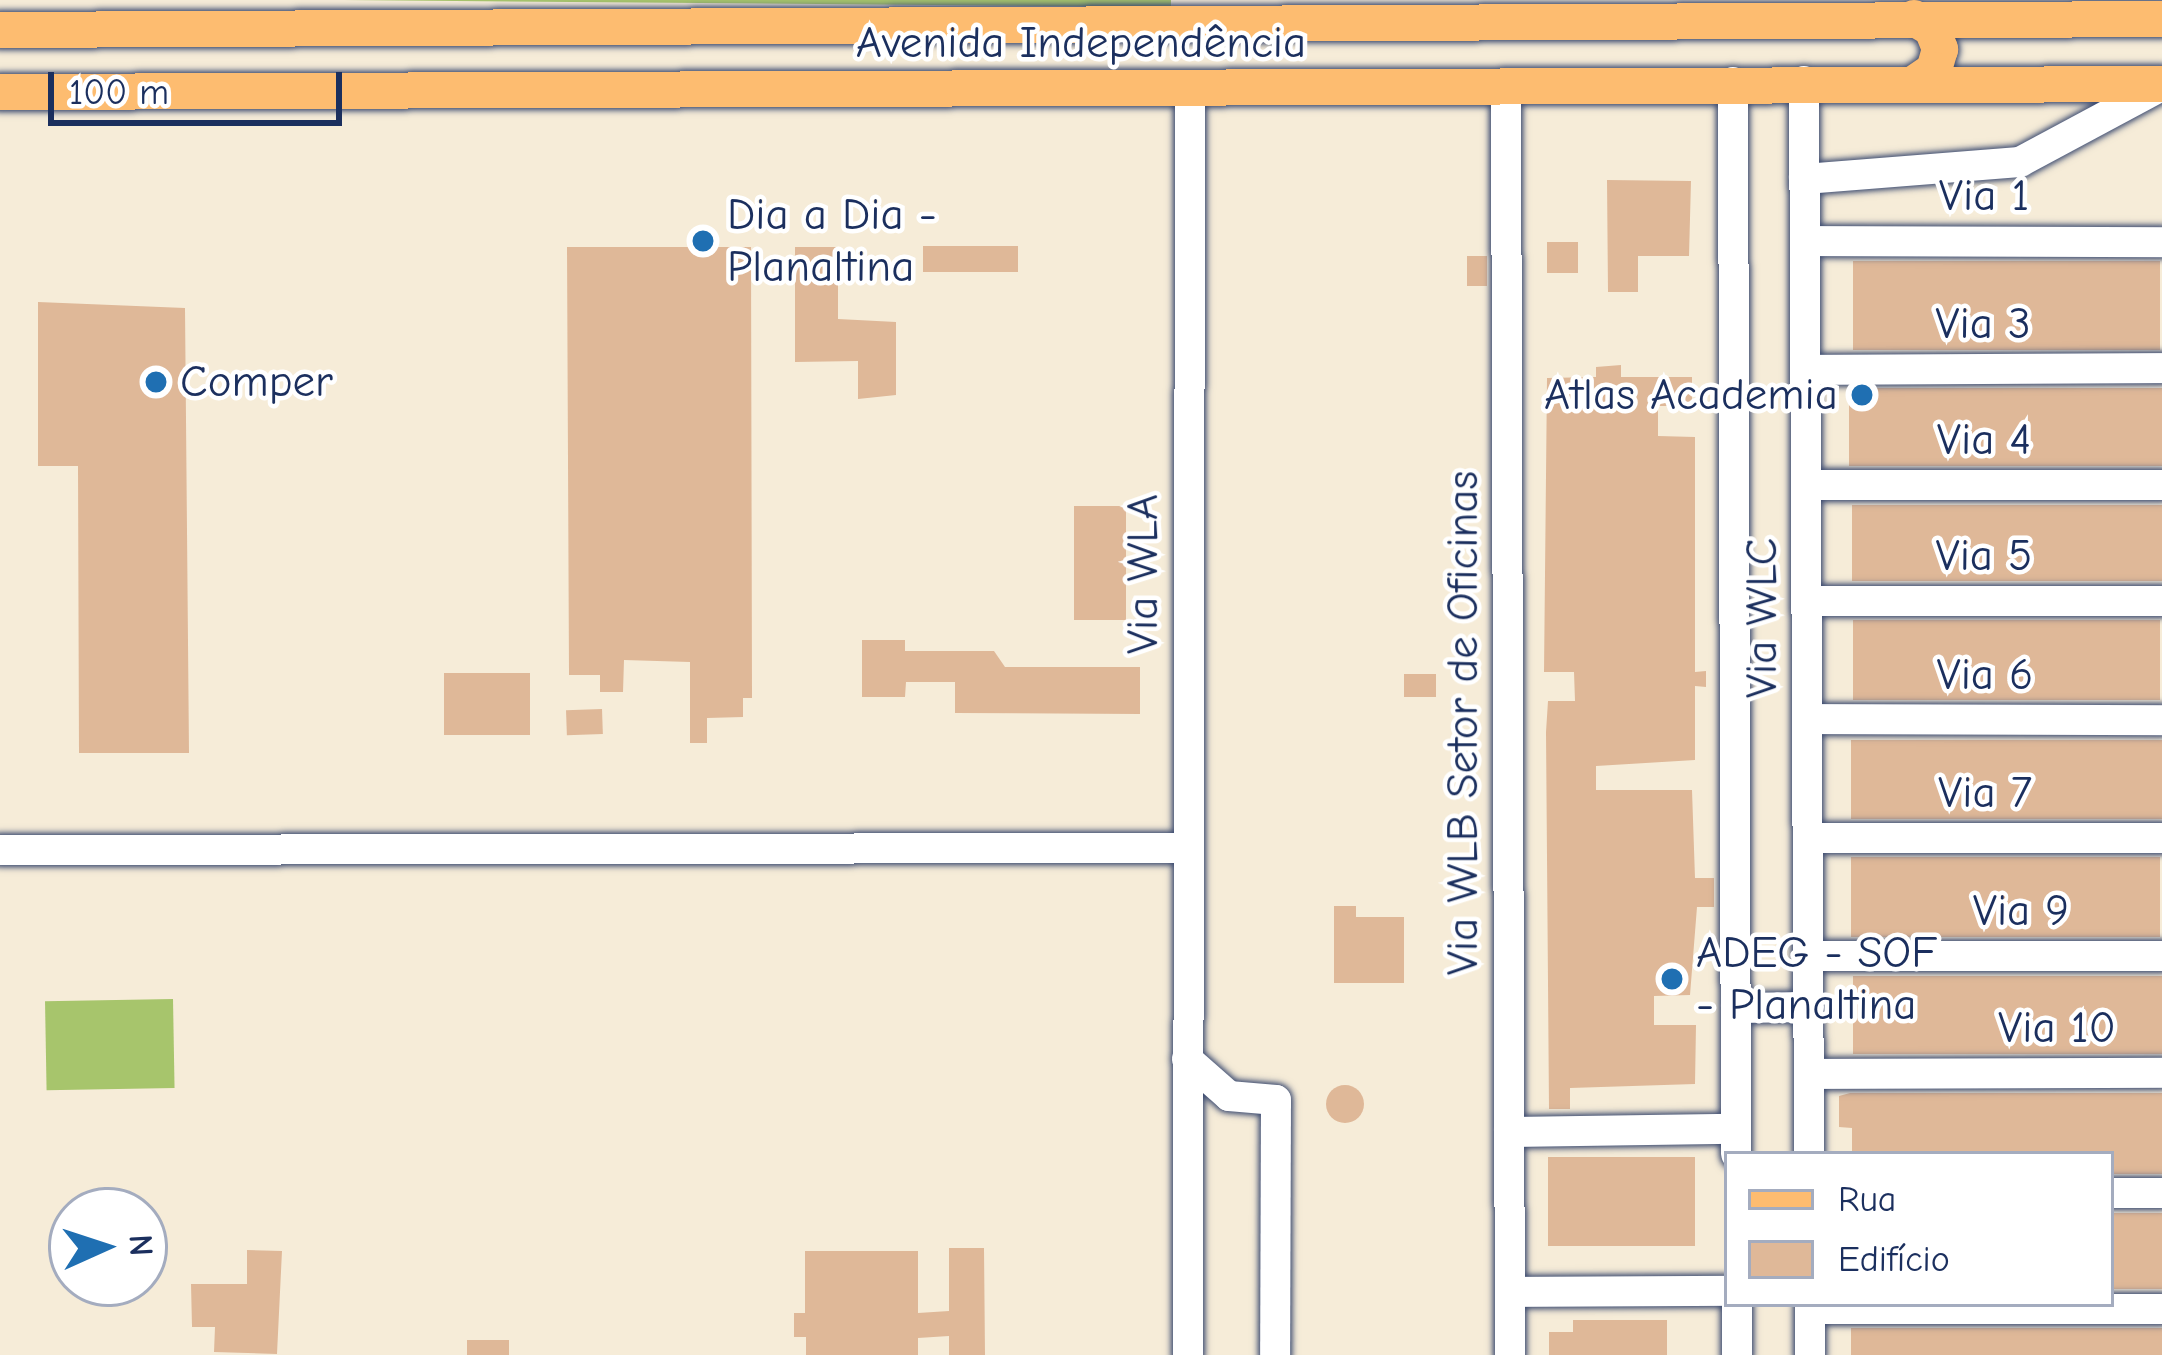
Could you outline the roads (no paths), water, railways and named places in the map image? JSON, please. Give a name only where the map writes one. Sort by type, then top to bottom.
[{"type":"main road","name":"Avenida Independência","points":[[0,30],[115,20],[287,31],[1038,30],[1813,9],[1982,20],[2162,19]]},
{"type":"main road","points":[[1914,18],[1932,29],[1940,49],[1934,70],[1916,82]]},
{"type":"main road","points":[[0,54],[115,20]]},
{"type":"main road","points":[[1981,82],[1968,58],[1982,20]]},
{"type":"main road","points":[[1108,29],[1082,58],[1093,77],[1118,91]]},
{"type":"main road","points":[[1038,30],[1056,38],[1062,58],[1042,90]]},
{"type":"main road","points":[[287,31],[302,60],[294,91]]},
{"type":"main road","name":"Avenida Independência","points":[[0,92],[1506,91],[1804,81],[2162,85]]},
{"type":"street","name":"Via WLC","points":[[1804,81],[1809,1151]]},
{"type":"street","name":"Via WLC","points":[[1733,82],[1736,1142]]},
{"type":"street","points":[[1804,179],[2020,162],[2162,85]]},
{"type":"street","name":"Via WLA","points":[[1188,1355],[1190,90]]},
{"type":"street","name":"Via WLB Setor de Oficinas","points":[[1506,91],[1510,1355]]},
{"type":"street","name":"Via 1","points":[[1805,241],[2162,242]]},
{"type":"street","name":"Via 3","points":[[1805,370],[2162,368]]},
{"type":"street","name":"Via 4","points":[[1806,485],[2162,485]]},
{"type":"street","name":"Via 5","points":[[1807,601],[2162,602]]},
{"type":"street","name":"Via 6","points":[[1807,719],[2162,720]]},
{"type":"street","name":"Via 7","points":[[1808,838],[2162,838]]},
{"type":"street","points":[[0,850],[1187,848]]},
{"type":"street","name":"Via 9","points":[[1808,956],[2162,956]]},
{"type":"street","points":[[1736,1008],[1809,1006]]},
{"type":"street","points":[[1187,1059],[1229,1096],[1276,1100],[1275,1355]]},
{"type":"street","name":"Via 10","points":[[1809,1074],[2162,1073]]},
{"type":"street","points":[[1187,1127],[1229,1096]]},
{"type":"street","points":[[1509,1132],[1736,1142]]},
{"type":"street","points":[[2114,1193],[2162,1193]]},
{"type":"street","points":[[1510,1292],[1724,1291]]},
{"type":"street","points":[[1737,1307],[1737,1355]]},
{"type":"street","points":[[1810,1355],[1810,1307],[2162,1309]]},
{"type":"place","name":"Dia a Dia - Planaltina","points":[[703,241]]},
{"type":"place","name":"Comper","points":[[156,382]]},
{"type":"place","name":"Atlas Academia","points":[[1862,395]]},
{"type":"place","name":"ADEG - SOF - Planaltina","points":[[1672,979]]}]
